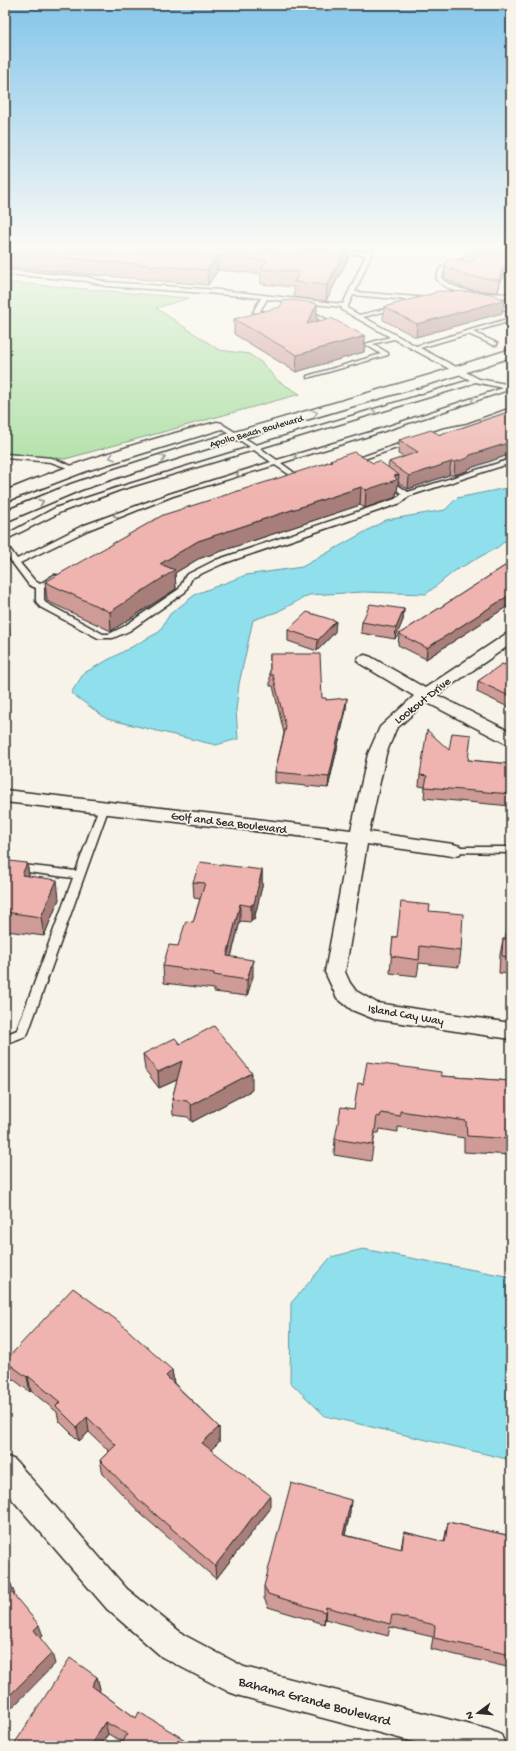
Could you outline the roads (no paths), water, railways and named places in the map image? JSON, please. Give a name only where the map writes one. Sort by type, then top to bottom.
[{"type":"main road","points":[[421,367],[471,353],[500,341]]},
{"type":"main road","name":"Apollo Beach Boulevard","points":[[5,517],[76,487],[114,474],[511,353]]},
{"type":"main road","name":"Apollo Beach Boulevard","points":[[5,497],[76,469],[120,454],[241,419]]},
{"type":"street","name":"Lookout Drive","points":[[359,837],[377,754],[388,727],[425,695],[511,637]]},
{"type":"street","points":[[365,660],[425,695],[511,739]]},
{"type":"street","name":"Golf and Sea Boulevard","points":[[5,796],[359,837],[453,850]]},
{"type":"street","name":"Island Cay Way","points":[[359,837],[335,972],[340,986],[348,997],[360,1005],[374,1011],[511,1031]]},
{"type":"street","name":"Bahama Grande Boulevard","points":[[5,1470],[117,1599],[173,1646],[240,1681],[490,1746]]},
{"type":"lane","points":[[383,331],[475,380],[511,387]]},
{"type":"lane","points":[[414,348],[477,331]]},
{"type":"lane","points":[[470,333],[500,341]]},
{"type":"lane","points":[[368,344],[394,337]]},
{"type":"lane","points":[[309,377],[386,354],[362,340]]},
{"type":"lane","points":[[5,538],[58,510],[118,489],[464,385],[475,380]]},
{"type":"lane","points":[[16,562],[79,530],[128,510],[171,495],[423,417],[511,387]]},
{"type":"lane","points":[[342,464],[360,462],[444,430],[453,430],[511,410]]},
{"type":"lane","points":[[220,425],[298,478]]},
{"type":"lane","points":[[5,456],[52,460],[76,469]]},
{"type":"lane","points":[[40,586],[40,601],[43,605],[101,636],[110,636],[126,629],[166,602],[182,590],[189,578],[219,562],[398,501],[407,494],[511,461]]},
{"type":"lane","points":[[382,477],[407,494]]},
{"type":"lane","points":[[5,548],[32,583],[40,586],[67,572]]},
{"type":"lane","points":[[5,1040],[22,1034],[104,807]]},
{"type":"lane","points":[[453,850],[511,850]]},
{"type":"lane","points":[[5,866],[79,875]]},
{"type":"water","points":[[511,487],[511,536],[498,547],[456,570],[426,594],[363,592],[309,595],[277,612],[253,620],[239,684],[236,710],[238,739],[216,745],[107,719],[71,693],[84,673],[159,632],[170,614],[196,594],[246,575],[302,567],[386,520],[445,510],[457,498]]},
{"type":"water","points":[[363,1249],[511,1277],[511,1460],[325,1416],[290,1382],[291,1303],[331,1257]]}]
